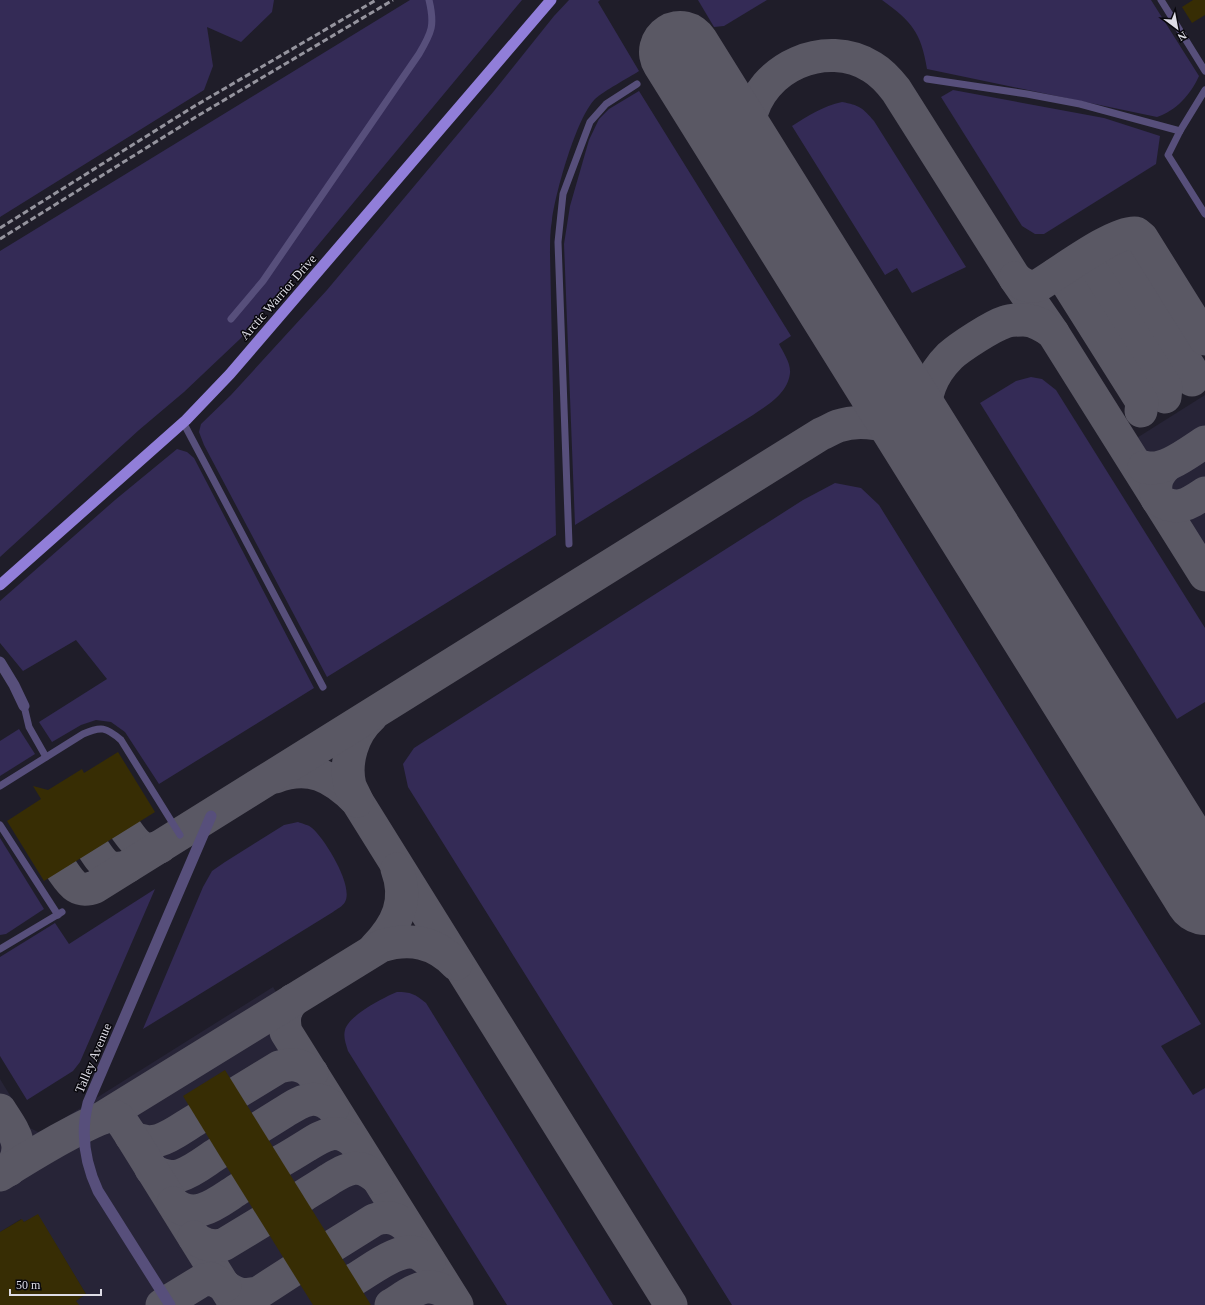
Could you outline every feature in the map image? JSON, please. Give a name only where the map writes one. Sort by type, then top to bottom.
[{"type":"main road","name":"Arctic Warrior Drive","points":[[0,585],[183,422],[230,374],[551,0]]},
{"type":"street","points":[[0,662],[24,706]]},
{"type":"street","name":"Talley Avenue","points":[[170,1305],[98,1191],[85,1153],[84,1125],[88,1103],[211,816]]},
{"type":"lane","points":[[231,319],[263,281],[419,54],[432,30],[432,11],[429,0]]},
{"type":"lane","points":[[1161,0],[1205,70]]},
{"type":"lane","points":[[927,79],[1027,94],[1080,104],[1180,131]]},
{"type":"lane","points":[[569,544],[558,242],[563,194],[590,122],[606,104],[637,84]]},
{"type":"lane","points":[[1205,90],[1180,131],[1168,155],[1205,214]]},
{"type":"lane","points":[[183,422],[323,687]]},
{"type":"lane","points":[[24,706],[29,727],[46,757]]},
{"type":"lane","points":[[0,786],[83,734],[97,728],[110,730],[121,740],[180,835]]},
{"type":"lane","points":[[0,824],[60,914],[0,950]]},
{"type":"shaded area","points":[[0,0],[274,0],[272,12],[241,42],[207,27],[213,66],[204,90],[0,217]]},
{"type":"shaded area","points":[[410,0],[522,0],[240,339],[184,392],[139,430],[0,557],[0,251]]},
{"type":"shaded area","points":[[569,0],[600,0],[598,2],[639,71],[599,96],[588,109],[574,138],[562,174],[554,207],[550,253],[556,535],[327,677],[204,445],[199,432],[201,424],[231,395],[327,290],[494,91],[554,16]]},
{"type":"shaded area","points":[[698,0],[767,0],[724,26],[714,27]]},
{"type":"shaded area","points":[[882,0],[1151,0],[1199,76],[1192,89],[1177,106],[1157,117],[927,69],[922,46],[914,29],[901,15]]},
{"type":"shaded area","points":[[953,90],[1104,118],[1160,136],[1156,164],[1044,234],[1035,234],[1022,226],[941,97]]},
{"type":"shaded area","points":[[639,91],[791,336],[779,344],[788,362],[790,373],[785,387],[776,398],[765,407],[575,525],[564,244],[570,206],[589,140],[599,119],[609,109]]},
{"type":"shaded area","points":[[842,102],[853,104],[860,108],[874,121],[966,267],[912,293],[897,268],[885,275],[792,126],[822,109]]},
{"type":"shaded area","points":[[1031,377],[1042,379],[1056,390],[1205,628],[1205,702],[1177,719],[980,403],[1016,381]]},
{"type":"shaded area","points":[[1205,395],[1205,559],[1132,441]]},
{"type":"shaded area","points":[[177,449],[187,452],[194,458],[314,688],[159,784],[125,732],[111,722],[96,720],[81,725],[52,742],[39,722],[107,679],[76,640],[23,671],[0,643],[0,601],[115,500]]},
{"type":"shaded area","points":[[835,483],[861,488],[879,505],[1201,1024],[1161,1046],[1193,1095],[1205,1088],[1205,1305],[732,1305],[408,787],[403,764],[414,748],[803,500]]},
{"type":"shaded area","points":[[19,729],[35,754],[0,776],[0,741]]},
{"type":"shaded area","points":[[298,822],[312,828],[331,852],[342,874],[347,895],[345,902],[333,912],[143,1029],[203,887],[212,871],[284,825]]},
{"type":"shaded area","points":[[0,838],[44,909],[6,934],[0,935]]},
{"type":"shaded area","points":[[155,889],[80,1062],[73,1071],[27,1100],[0,1056],[0,957],[55,923],[69,944]]},
{"type":"shaded area","points":[[273,987],[471,1305],[73,1305],[86,1294],[38,1215],[24,1222],[21,1219],[0,1232],[0,1079],[30,1128],[38,1132],[47,1129]]},
{"type":"shaded area","points":[[397,992],[413,994],[426,1003],[613,1305],[507,1305],[348,1051],[344,1035],[348,1025],[359,1013]]},
{"type":"building","points":[[1193,0],[1205,0],[1205,15],[1192,23],[1182,7]]},
{"type":"building","points":[[118,752],[155,812],[44,881],[7,821],[41,799],[33,786],[48,790],[82,769],[84,773]]},
{"type":"building","points":[[225,1070],[371,1305],[313,1305],[218,1153],[183,1096]]},
{"type":"building","points":[[38,1214],[86,1294],[76,1301],[79,1305],[0,1305],[0,1232],[22,1219],[24,1222]]},
{"type":"taxiway","points":[[758,177],[750,149],[749,127],[756,101],[767,85],[781,72],[798,63],[816,57],[835,56],[854,59],[872,67],[885,77],[896,90],[1015,278],[1053,333]]},
{"type":"taxiway","points":[[1015,278],[1026,285],[1039,285],[1073,262],[1115,238],[1136,233],[1142,238],[1205,339]]},
{"type":"taxiway","points":[[1090,253],[1108,250],[1117,255],[1190,368],[1192,380]]},
{"type":"taxiway","points":[[1066,268],[1084,266],[1093,272],[1166,387],[1165,397]]},
{"type":"taxiway","points":[[1055,275],[1062,277],[1067,283],[1142,402],[1141,411]]},
{"type":"taxiway","points":[[938,463],[930,444],[925,416],[927,396],[938,370],[955,352],[976,337],[999,324],[1016,320],[1035,322],[1053,333],[1205,575]]},
{"type":"taxiway","points":[[62,870],[75,886],[84,889],[95,887],[821,434],[838,426],[857,423],[885,426],[911,439],[936,462]]},
{"type":"taxiway","points":[[1144,467],[1152,468],[1168,464],[1184,456],[1205,442]]},
{"type":"taxiway","points":[[1166,466],[1158,477],[1156,485],[1157,499],[1164,503],[1176,506],[1187,504],[1205,493]]},
{"type":"taxiway","points":[[357,801],[350,786],[348,777],[349,758],[359,731],[371,717]]},
{"type":"taxiway","points":[[275,777],[287,773],[309,772],[329,779],[348,792],[357,801],[671,1305]]},
{"type":"taxiway","points":[[126,830],[140,846],[148,849],[160,847]]},
{"type":"taxiway","points":[[94,850],[107,866],[115,868],[127,867]]},
{"type":"taxiway","points":[[1182,857],[1205,877]]},
{"type":"taxiway","points":[[375,948],[383,939],[399,912],[402,892],[397,869]]},
{"type":"taxiway","points":[[102,1118],[381,946],[402,942],[422,943],[440,951],[456,964]]},
{"type":"taxiway","points":[[293,1000],[285,1015],[286,1032],[457,1305]]},
{"type":"taxiway","points":[[238,1092],[279,1067],[296,1065],[312,1073]]},
{"type":"taxiway","points":[[260,1127],[297,1104],[308,1100],[320,1100],[333,1108]]},
{"type":"taxiway","points":[[0,1110],[14,1132],[18,1146],[15,1162],[9,1170]]},
{"type":"taxiway","points":[[0,1175],[75,1131],[105,1117],[113,1116],[118,1118],[128,1131],[236,1305]]},
{"type":"taxiway","points":[[131,1136],[148,1142],[157,1141],[173,1134],[197,1119]]},
{"type":"taxiway","points":[[281,1161],[319,1138],[330,1134],[342,1135],[355,1143]]},
{"type":"taxiway","points":[[151,1169],[160,1174],[177,1176],[194,1169],[218,1153]]},
{"type":"taxiway","points":[[303,1196],[336,1175],[354,1168],[365,1170],[377,1178]]},
{"type":"taxiway","points":[[173,1203],[182,1209],[190,1211],[199,1210],[216,1204],[240,1188]]},
{"type":"taxiway","points":[[334,1245],[379,1218],[392,1218],[400,1221],[407,1227]]},
{"type":"taxiway","points":[[194,1237],[207,1245],[223,1245],[261,1222]]},
{"type":"taxiway","points":[[355,1279],[386,1260],[404,1253],[412,1252],[419,1254],[429,1261]]},
{"type":"taxiway","points":[[224,1285],[232,1291],[240,1294],[258,1293],[292,1271]]},
{"type":"taxiway","points":[[162,1305],[203,1280],[212,1279],[225,1286]]},
{"type":"taxiway","points":[[391,1305],[414,1291],[428,1287],[443,1291],[451,1297]]},
{"type":"runway","points":[[680,52],[1205,894]]},
{"type":"railway","points":[[0,228],[193,107],[376,0]]},
{"type":"railway","points":[[0,239],[199,115],[393,0]]}]
